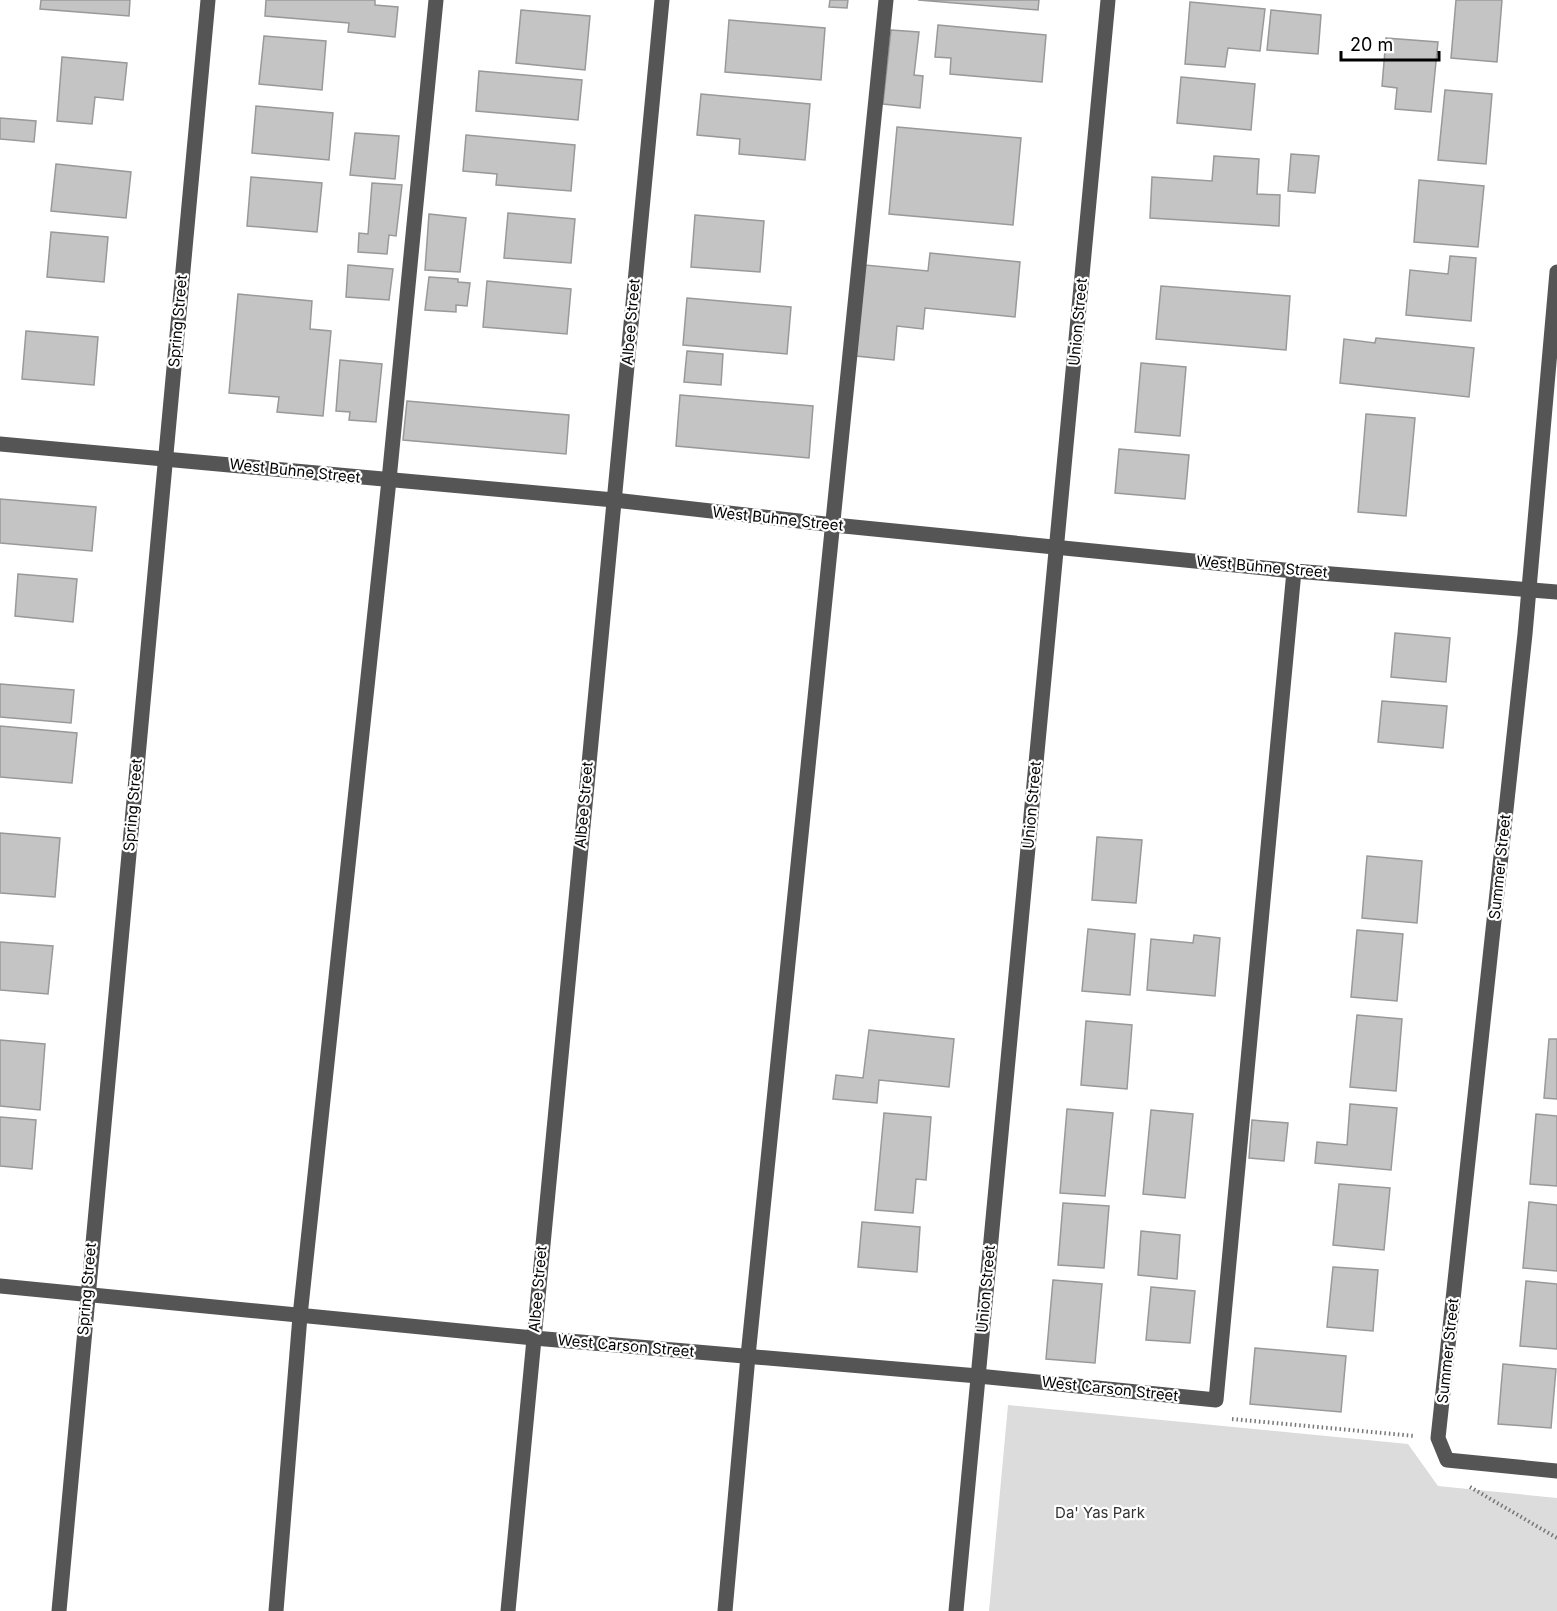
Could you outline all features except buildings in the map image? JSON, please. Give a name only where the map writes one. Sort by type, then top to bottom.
[{"type":"street","name":"Spring Street","points":[[59,1611],[208,0]]},
{"type":"street","points":[[276,1611],[300,1316],[389,480],[436,0]]},
{"type":"street","name":"Albee Street","points":[[508,1611],[662,0]]},
{"type":"street","points":[[725,1611],[748,1356],[834,525],[885,0]]},
{"type":"street","name":"Union Street","points":[[956,1611],[1108,0]]},
{"type":"street","name":"Summer Street","points":[[1472,1462],[1447,1460],[1438,1438],[1528,590],[1557,272]]},
{"type":"street","name":"West Buhne Street","points":[[0,444],[614,500],[834,525],[1294,571],[1557,592]]},
{"type":"street","points":[[1216,1400],[1294,571]]},
{"type":"street","name":"West Carson Street","points":[[0,1286],[534,1338],[978,1376],[1216,1400]]},
{"type":"street","points":[[1472,1462],[1557,1471]]},
{"type":"path","points":[[1216,1400],[1213,1417],[1438,1438]]},
{"type":"path","points":[[1472,1462],[1470,1489],[1557,1538]]},
{"type":"green space","name":"Da' Yas Park","points":[[1008,1405],[1408,1444],[1438,1486],[1557,1498],[1557,1611],[989,1611]]}]
